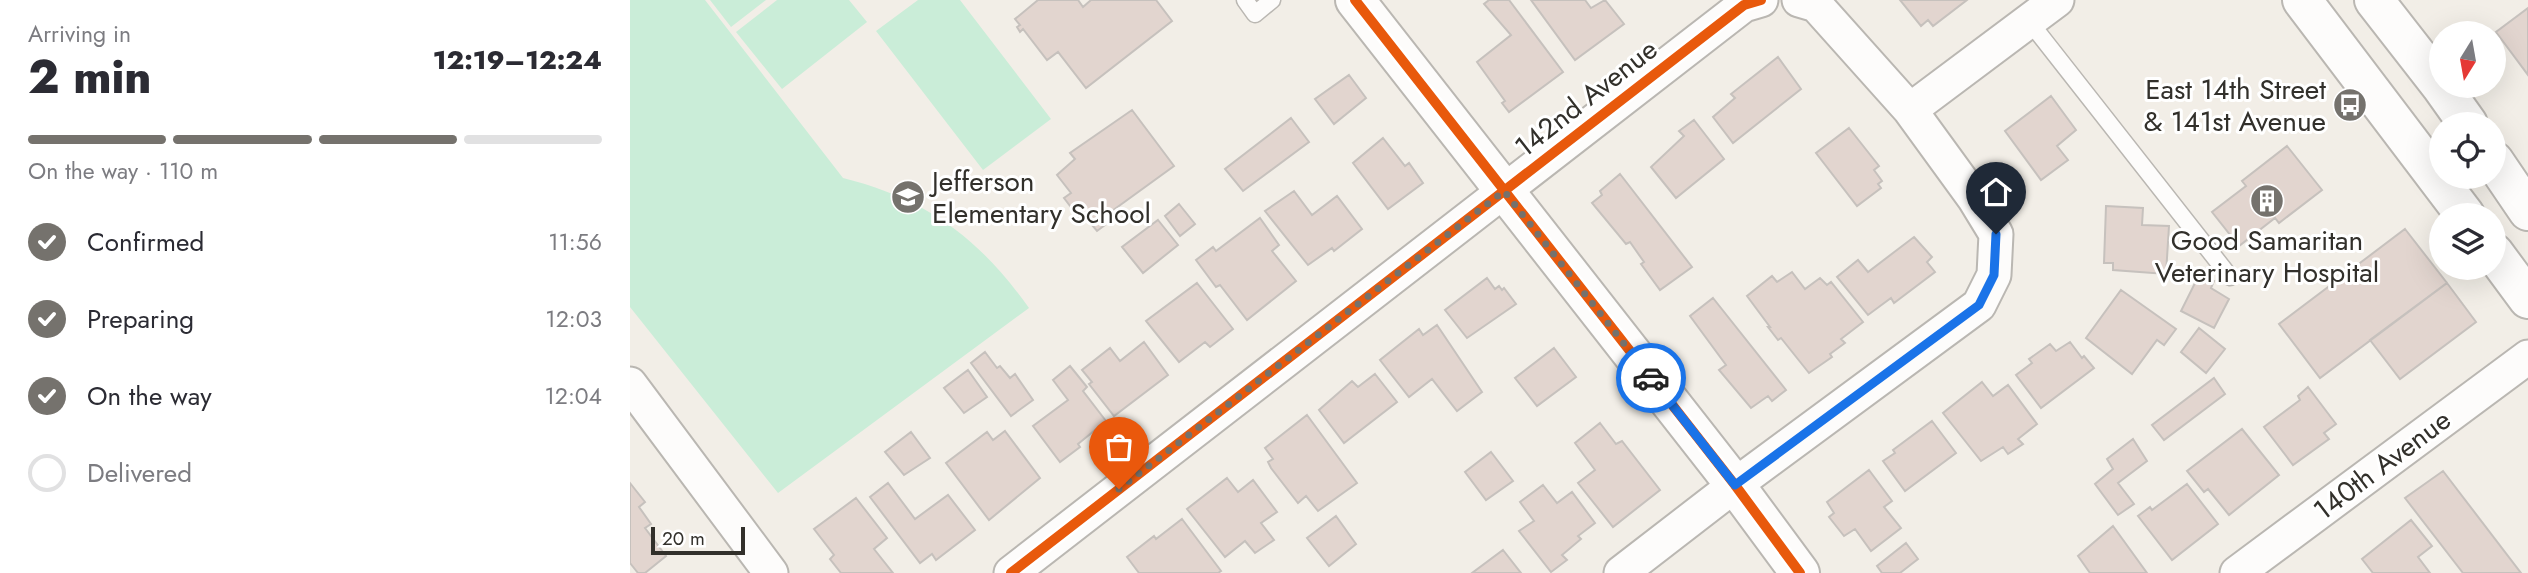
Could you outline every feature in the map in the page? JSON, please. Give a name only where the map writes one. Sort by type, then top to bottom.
[{"type":"main road","points":[[1355,0],[1735,485],[1800,573]]},
{"type":"main road","points":[[2302,0],[2456,203]]},
{"type":"main road","points":[[2378,1],[2429,70]]},
{"type":"main road","points":[[2506,179],[2528,211]]},
{"type":"main road","points":[[2506,269],[2528,299]]},
{"type":"street","name":"142nd Avenue","points":[[1011,573],[1744,5],[1761,0]]},
{"type":"street","points":[[1621,573],[1735,485],[1979,305],[1994,275],[1996,234],[1974,198],[1910,110],[1816,5],[1799,0]]},
{"type":"street","points":[[1910,110],[2047,6]]},
{"type":"street","name":"140th Avenue","points":[[2237,573],[2528,357]]},
{"type":"street","points":[[632,391],[771,573]]},
{"type":"lane","points":[[1245,0],[1255,14],[1272,0]]},
{"type":"lane","points":[[2047,6],[2230,277]]},
{"type":"green space","points":[[630,0],[705,0],[843,178],[900,197],[949,225],[991,261],[1029,308],[778,493],[630,307]]},
{"type":"green space","points":[[710,0],[766,0],[731,27]]},
{"type":"green space","points":[[777,0],[849,0],[867,22],[782,89],[736,32]]},
{"type":"green space","points":[[918,0],[960,0],[1051,119],[983,170],[876,31]]},
{"type":"building","points":[[1038,0],[1078,0],[1083,7],[1091,0],[1156,0],[1172,21],[1086,88],[1058,52],[1047,60],[1023,29],[1020,32],[1017,27],[1020,25],[1015,19]]},
{"type":"building","points":[[1489,0],[1509,0],[1563,72],[1509,112],[1502,103],[1505,101],[1477,62],[1511,35],[1484,4]]},
{"type":"building","points":[[1531,0],[1585,0],[1591,8],[1605,0],[1624,24],[1575,60]]},
{"type":"building","points":[[1900,0],[1967,0],[1933,26],[1928,20],[1921,26]]},
{"type":"building","points":[[2528,8],[2528,75],[2506,45],[2506,24]]},
{"type":"building","points":[[1778,57],[1801,89],[1733,143],[1713,117],[1735,98],[1731,94]]},
{"type":"building","points":[[1349,75],[1366,98],[1334,124],[1315,99]]},
{"type":"building","points":[[2051,96],[2076,130],[2057,146],[2068,160],[2041,180],[2005,131]]},
{"type":"building","points":[[1132,110],[1174,166],[1101,219],[1105,225],[1097,231],[1087,219],[1083,223],[1064,198],[1071,193],[1057,175],[1075,159],[1070,153]]},
{"type":"building","points":[[1291,118],[1309,142],[1243,191],[1225,169]]},
{"type":"building","points":[[1694,120],[1724,159],[1676,198],[1651,167],[1684,136],[1679,131]]},
{"type":"building","points":[[1849,128],[1879,166],[1874,170],[1882,181],[1878,184],[1881,188],[1857,206],[1816,153]]},
{"type":"building","points":[[1383,138],[1405,166],[1409,163],[1423,183],[1388,209],[1353,163]]},
{"type":"building","name":"Good Samaritan Veterinary Hospital","points":[[2287,146],[2322,190],[2279,223],[2275,218],[2239,246],[2212,212],[2246,186],[2242,181]]},
{"type":"building","points":[[1620,174],[1692,267],[1660,290],[1641,264],[1644,262],[1630,242],[1626,244],[1592,203],[1602,195],[1600,191]]},
{"type":"building","points":[[1294,191],[1312,215],[1337,196],[1362,229],[1334,251],[1332,248],[1308,265],[1265,211]]},
{"type":"building","points":[[1179,204],[1195,224],[1180,236],[1165,216]]},
{"type":"building","points":[[2106,206],[2143,208],[2142,225],[2169,226],[2166,274],[2113,270],[2113,263],[2104,263]]},
{"type":"building","points":[[1260,218],[1279,245],[1272,251],[1296,281],[1247,320],[1220,285],[1216,287],[1196,260],[1213,247],[1216,251]]},
{"type":"building","points":[[1158,220],[1178,245],[1143,273],[1122,247]]},
{"type":"building","points":[[2405,229],[2429,260],[2429,280],[2445,280],[2447,283],[2320,378],[2279,324]]},
{"type":"building","points":[[1914,237],[1932,257],[1927,262],[1935,272],[1894,303],[1891,298],[1868,315],[1837,277],[1858,260],[1868,272]]},
{"type":"building","points":[[1792,272],[1805,289],[1820,278],[1827,285],[1831,282],[1863,322],[1841,339],[1845,343],[1830,354],[1832,357],[1809,373],[1781,338],[1778,340],[1747,296],[1772,276],[1777,282]]},
{"type":"building","points":[[2199,275],[2214,281],[2211,288],[2229,299],[2214,328],[2181,311]]},
{"type":"building","points":[[1487,278],[1495,289],[1499,286],[1502,290],[1504,288],[1516,304],[1467,338],[1445,310]]},
{"type":"building","points":[[1197,283],[1233,329],[1210,347],[1205,342],[1179,362],[1146,321]]},
{"type":"building","points":[[2447,283],[2476,322],[2400,379],[2370,340]]},
{"type":"building","points":[[2121,290],[2176,329],[2164,345],[2157,340],[2132,374],[2086,338]]},
{"type":"building","points":[[1713,298],[1786,390],[1772,401],[1768,396],[1751,408],[1719,370],[1726,365],[1690,316]]},
{"type":"building","points":[[1437,325],[1482,392],[1457,411],[1432,379],[1409,397],[1380,360],[1419,329],[1423,335]]},
{"type":"building","points":[[2199,328],[2225,349],[2206,373],[2181,352]]},
{"type":"building","points":[[1144,342],[1168,375],[1114,416],[1089,384],[1092,382],[1082,370],[1110,348],[1120,361]]},
{"type":"building","points":[[2070,342],[2094,368],[2041,408],[2016,375],[2032,363],[2029,359],[2050,344],[2056,351]]},
{"type":"building","points":[[1554,348],[1576,377],[1537,406],[1515,378]]},
{"type":"building","points":[[985,352],[997,368],[1000,366],[1010,378],[1015,374],[1033,400],[1011,416],[971,363]]},
{"type":"building","points":[[1070,366],[1087,387],[1083,391],[1106,421],[1078,444],[1080,447],[1060,462],[1033,426],[1068,400],[1053,380]]},
{"type":"building","points":[[968,370],[987,397],[964,413],[944,388]]},
{"type":"building","points":[[1375,374],[1397,402],[1344,443],[1319,410],[1352,381],[1358,387]]},
{"type":"building","points":[[2214,378],[2225,394],[2164,440],[2152,425]]},
{"type":"building","points":[[1982,382],[1993,396],[2008,385],[2037,424],[2018,439],[2023,444],[2008,454],[2003,447],[1981,461],[1943,413]]},
{"type":"building","points":[[2308,387],[2336,424],[2324,433],[2329,439],[2293,465],[2264,427],[2300,400],[2298,396]]},
{"type":"building","points":[[1307,415],[1357,483],[1318,511],[1306,496],[1298,503],[1271,468],[1268,462],[1273,459],[1265,448]]},
{"type":"building","points":[[1932,421],[1956,453],[1905,491],[1883,461],[1895,453],[1893,450]]},
{"type":"building","points":[[1600,423],[1616,444],[1622,441],[1660,490],[1613,527],[1578,483],[1595,470],[1575,443]]},
{"type":"building","points":[[2242,429],[2279,475],[2229,515],[2208,489],[2204,492],[2187,471]]},
{"type":"building","points":[[1005,431],[1040,478],[989,520],[946,463],[987,432],[993,440]]},
{"type":"building","points":[[911,432],[930,458],[904,475],[885,452]]},
{"type":"building","points":[[2133,439],[2147,461],[2118,483],[2134,504],[2118,515],[2095,484],[2113,469],[2107,459]]},
{"type":"building","points":[[1491,452],[1513,481],[1486,500],[1465,472]]},
{"type":"building","points":[[1869,470],[1892,501],[1884,507],[1901,528],[1871,551],[1855,529],[1844,536],[1829,517],[1834,513],[1827,502]]},
{"type":"building","points":[[2443,471],[2521,573],[2463,573],[2405,498]]},
{"type":"building","points":[[1227,478],[1238,492],[1253,480],[1277,512],[1261,523],[1274,540],[1255,553],[1245,541],[1225,557],[1187,509]]},
{"type":"building","points":[[630,483],[645,502],[639,507],[651,524],[645,528],[666,556],[645,573],[638,573],[630,563]]},
{"type":"building","points":[[888,483],[915,519],[948,495],[975,530],[936,560],[932,554],[920,563],[870,497]]},
{"type":"building","points":[[2187,484],[2218,524],[2172,560],[2138,516],[2150,507],[2152,510]]},
{"type":"building","points":[[1543,485],[1557,503],[1572,492],[1595,523],[1578,536],[1581,539],[1562,555],[1567,560],[1551,572],[1519,531],[1534,521],[1520,502]]},
{"type":"building","points":[[856,498],[887,538],[874,549],[893,573],[841,573],[830,559],[834,555],[814,529]]},
{"type":"building","points":[[1336,516],[1356,544],[1329,566],[1307,538]]},
{"type":"building","points":[[1182,519],[1221,571],[1139,573],[1127,557]]},
{"type":"building","points":[[2411,520],[2432,546],[2418,557],[2430,573],[2373,573],[2362,559]]},
{"type":"building","points":[[2113,526],[2147,573],[2090,573],[2078,556]]},
{"type":"building","points":[[1906,543],[1918,559],[1900,573],[1882,573],[1877,566]]},
{"type":"building","points":[[1503,550],[1521,573],[1472,573]]},
{"type":"cycle path","points":[[1355,0],[1735,485],[1800,573]]},
{"type":"cycle path","points":[[1011,573],[1744,5],[1761,0]]},
{"type":"way so far","points":[[1119,489],[1504,191],[1651,378]]},
{"type":"place","name":"East 14th Street & 141st Avenue","points":[[2350,105]]},
{"type":"place","name":"Jefferson Elementary School","points":[[908,197]]},
{"type":"place","name":"Good Samaritan Veterinary Hospital","points":[[2267,201]]},
{"type":"route","points":[[1651,378],[1735,485],[1979,305],[1994,275],[1996,234]]}]
